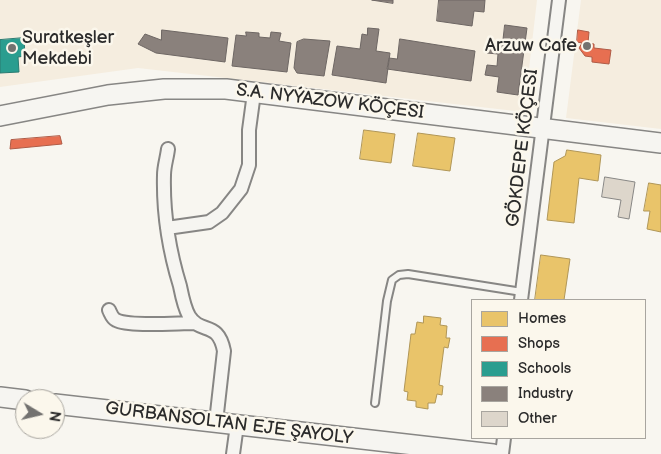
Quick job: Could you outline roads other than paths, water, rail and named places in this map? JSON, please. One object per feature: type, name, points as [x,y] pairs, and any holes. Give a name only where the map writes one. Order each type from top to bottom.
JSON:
[{"type":"main road","name":"S.A. NYÝAZOW KÖÇESI","points":[[0,116],[108,95],[164,89],[226,89],[661,143]]},
{"type":"main road","points":[[0,397],[15,399]]},
{"type":"main road","name":"GURBANSOLTAN EJE ŞAYOLY","points":[[65,405],[493,454]]},
{"type":"street","name":"GÖKDEPE KÖÇESI","points":[[522,296],[559,0]]},
{"type":"street","points":[[167,228],[209,222],[222,213],[241,189],[249,165],[249,130],[254,93]]},
{"type":"street","points":[[168,149],[164,175],[168,238],[174,268],[188,313],[194,323]]},
{"type":"street","points":[[110,310],[117,321],[131,323],[194,323],[214,330],[218,334],[224,352],[216,422]]},
{"type":"street","points":[[233,454],[237,425]]},
{"type":"street","points":[[502,454],[504,439]]},
{"type":"lane","points":[[375,403],[387,301],[392,280],[399,275],[408,274],[522,296]]},
{"type":"place","name":"Arzuw Cafe","points":[[587,46]]},
{"type":"place","name":"Suratkeşler Mekdebi","points":[[12,48]]}]
